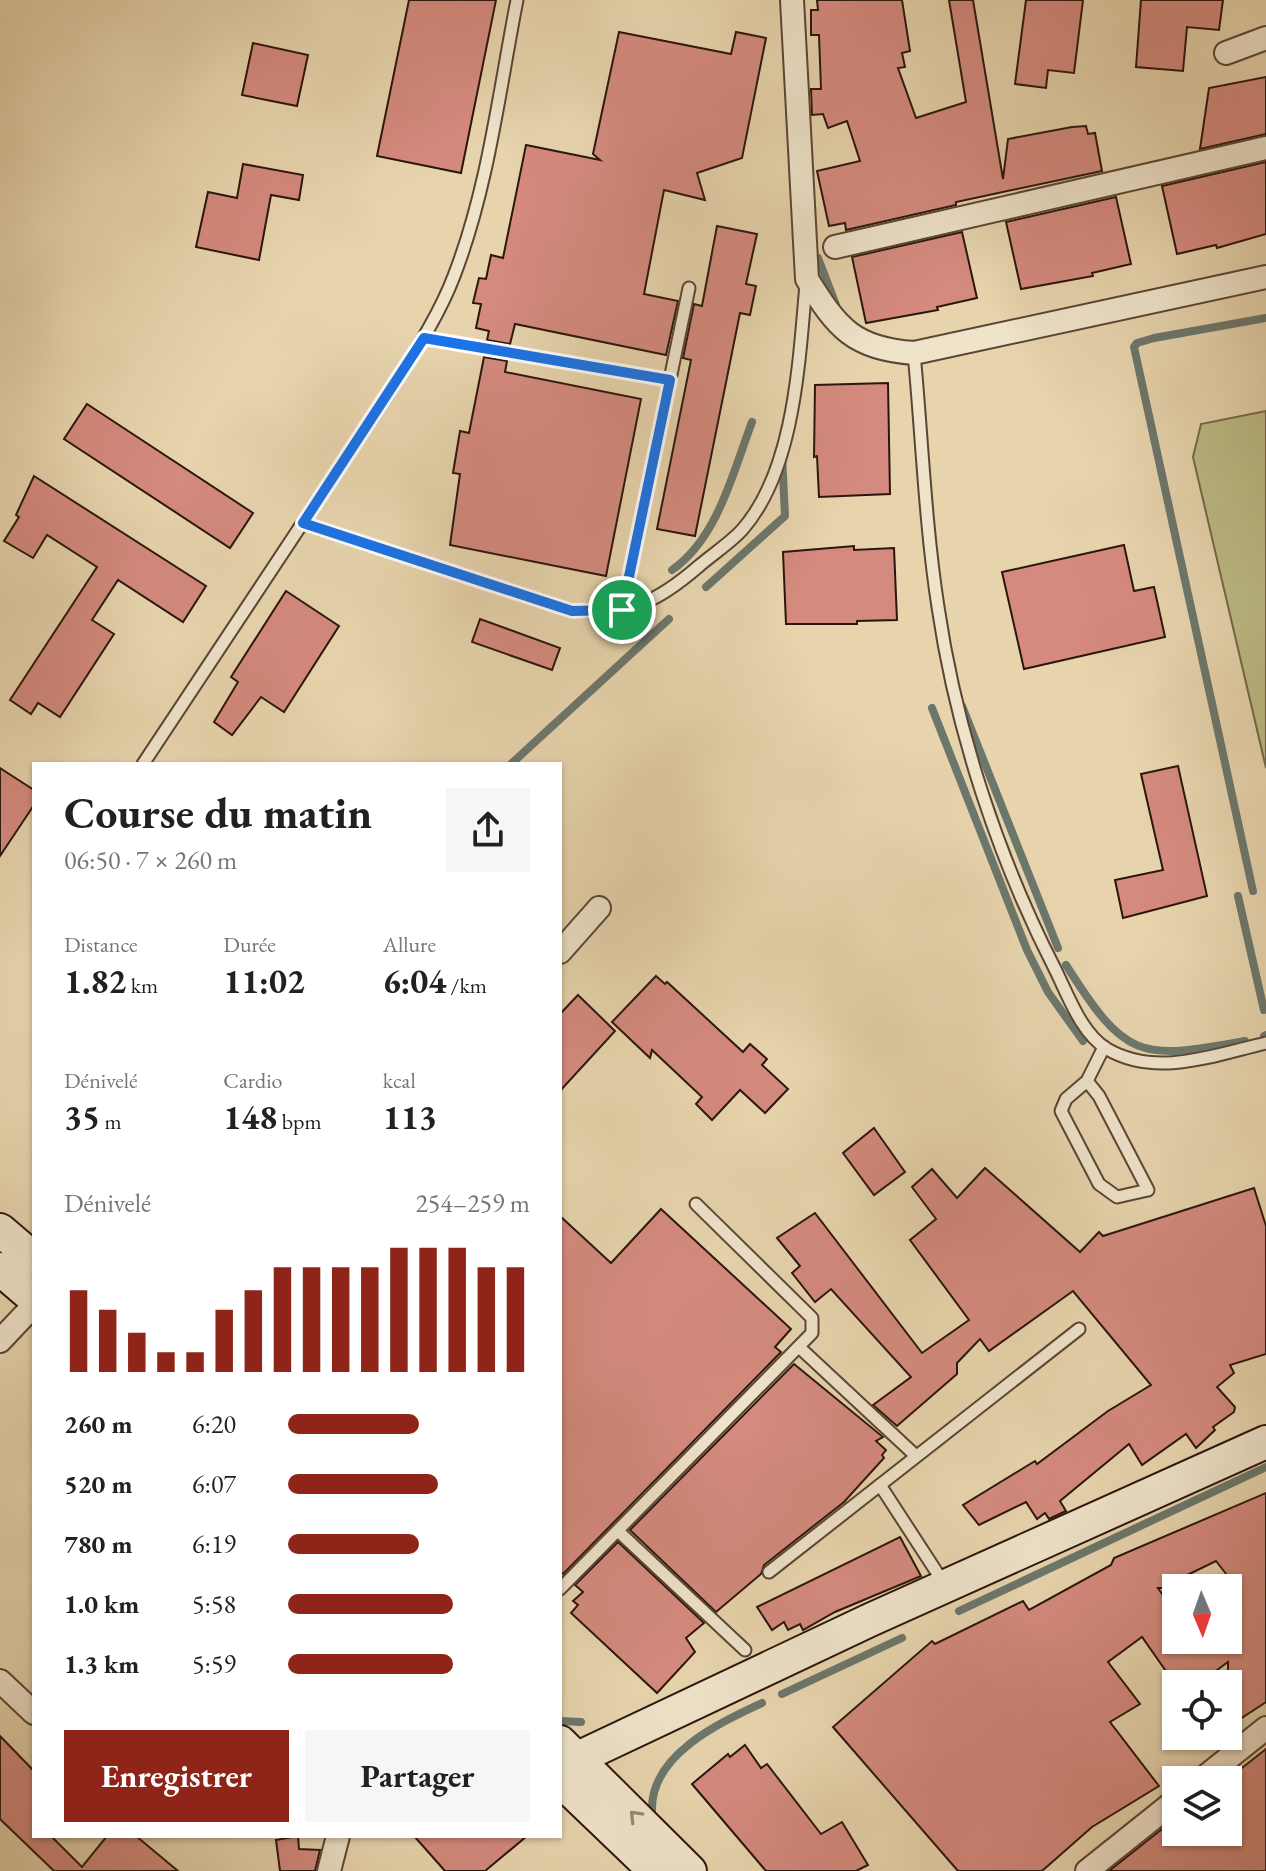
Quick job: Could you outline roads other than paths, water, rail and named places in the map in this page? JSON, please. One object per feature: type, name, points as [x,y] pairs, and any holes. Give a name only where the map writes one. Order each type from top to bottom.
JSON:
[{"type":"street","points":[[792,0],[807,279],[826,311],[850,336],[880,351],[914,353],[1266,277]]},
{"type":"street","points":[[1226,53],[1266,38]]},
{"type":"street","points":[[835,247],[1266,148]]},
{"type":"street","points":[[562,950],[599,908]]},
{"type":"street","points":[[0,1230],[32,1257]]},
{"type":"street","points":[[0,1269],[32,1296]]},
{"type":"street","points":[[0,1341],[32,1307]]},
{"type":"street","points":[[564,1764],[945,1586],[1266,1442]]},
{"type":"street","points":[[0,1681],[32,1711]]},
{"type":"street","points":[[1218,1766],[1266,1728]]},
{"type":"street","points":[[564,1764],[655,1871]]},
{"type":"street","points":[[564,1764],[690,1871]]},
{"type":"street","points":[[1087,1871],[1162,1811]]},
{"type":"street","points":[[329,1871],[337,1838]]},
{"type":"lane","points":[[144,762],[424,338],[453,279],[476,212],[517,0]]},
{"type":"lane","points":[[303,523],[572,611],[622,610],[642,606],[668,592],[742,529],[768,488],[793,401],[807,279]]},
{"type":"lane","points":[[622,610],[689,288]]},
{"type":"lane","points":[[424,338],[670,380]]},
{"type":"lane","points":[[914,353],[937,605],[956,703],[995,825],[1039,939],[1085,1027],[1104,1047],[1126,1058],[1155,1064],[1182,1063],[1266,1043]]},
{"type":"lane","points":[[1087,1081],[1099,1096],[1148,1190],[1117,1197],[1099,1184],[1061,1111],[1066,1099],[1087,1081],[1104,1047]]},
{"type":"lane","points":[[562,1587],[812,1333],[812,1318],[696,1204]]},
{"type":"lane","points":[[769,1572],[1079,1329]]},
{"type":"lane","points":[[799,1347],[916,1456]]},
{"type":"lane","points":[[880,1485],[945,1586]]},
{"type":"lane","points":[[618,1531],[745,1650]]},
{"type":"waterway","points":[[818,258],[836,305]]},
{"type":"waterway","points":[[1253,891],[1134,347],[1137,343],[1154,338],[1266,318]]},
{"type":"waterway","points":[[672,570],[688,557],[713,522],[752,422]]},
{"type":"waterway","points":[[706,587],[785,516],[782,455]]},
{"type":"waterway","points":[[513,762],[669,619]]},
{"type":"waterway","points":[[962,706],[1058,948]]},
{"type":"waterway","points":[[932,708],[1027,950],[1048,992],[1083,1041]]},
{"type":"waterway","points":[[1238,896],[1264,1010]]},
{"type":"waterway","points":[[1066,965],[1104,1019],[1120,1035],[1138,1045],[1180,1051],[1245,1041]]},
{"type":"waterway","points":[[959,1611],[1266,1467]]},
{"type":"waterway","points":[[782,1694],[902,1638]]},
{"type":"waterway","points":[[652,1811],[654,1791],[662,1773],[675,1757],[708,1731],[762,1703]]},
{"type":"waterway","points":[[562,1721],[581,1722]]}]
